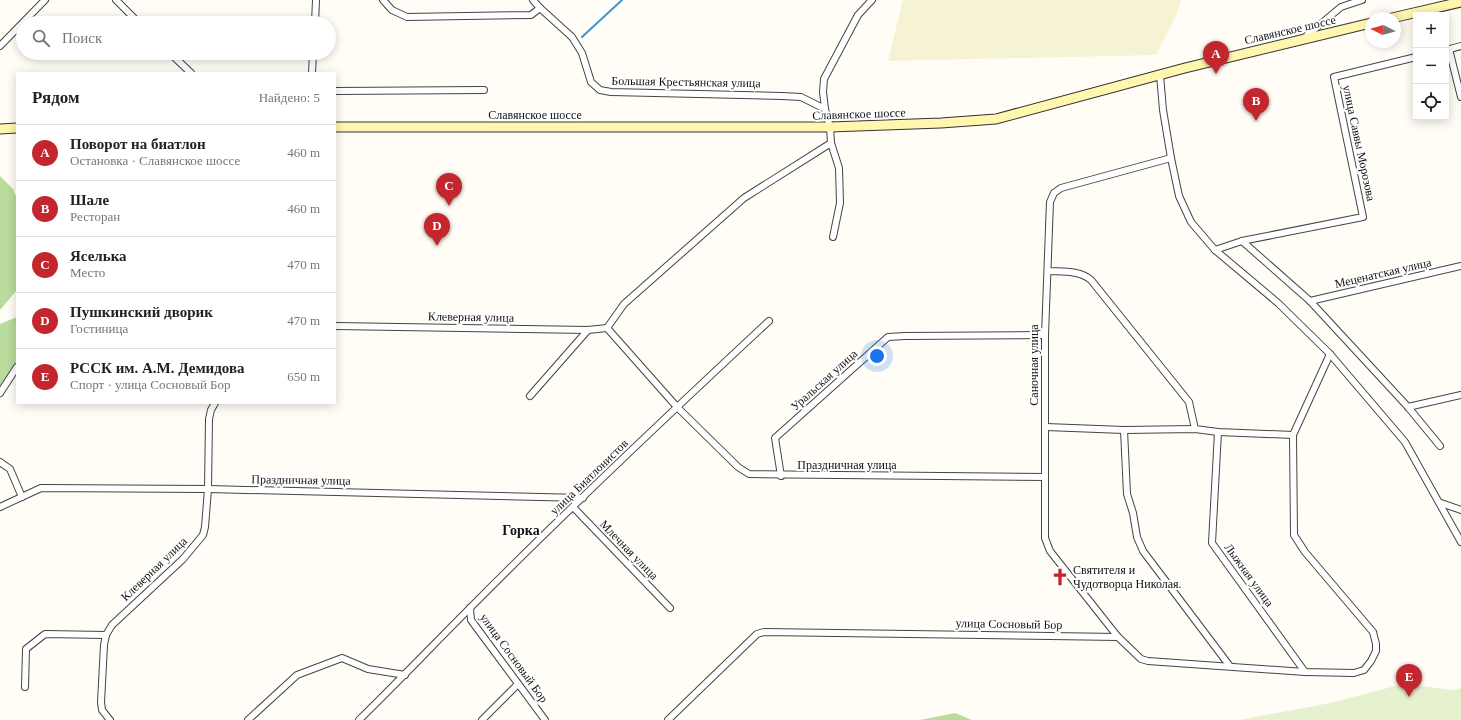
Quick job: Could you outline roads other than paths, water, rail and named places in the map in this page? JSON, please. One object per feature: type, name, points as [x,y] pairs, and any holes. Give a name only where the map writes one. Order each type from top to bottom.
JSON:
[{"type":"main road","points":[[1401,16],[1461,2]]},
{"type":"main road","name":"Славянское шоссе","points":[[336,128],[830,127],[941,123],[996,119],[1160,75],[1365,24]]},
{"type":"main road","points":[[0,128],[16,128]]},
{"type":"street","points":[[29,16],[45,0]]},
{"type":"street","points":[[116,0],[132,16]]},
{"type":"street","points":[[315,16],[316,0]]},
{"type":"street","points":[[383,0],[392,10],[406,17],[531,15],[540,8]]},
{"type":"street","name":"Большая Крестьянская улица","points":[[533,0],[572,37],[582,53],[591,82],[600,90],[611,92],[801,97],[825,109]]},
{"type":"street","points":[[833,237],[840,203],[839,168],[831,143],[830,127],[825,109],[823,92],[824,79],[858,14],[872,0]]},
{"type":"street","points":[[1302,39],[1341,7],[1362,0]]},
{"type":"street","points":[[0,46],[16,30]]},
{"type":"street","points":[[1449,50],[1461,46]]},
{"type":"street","points":[[1449,54],[1461,97]]},
{"type":"street","name":"улица Саввы Морозова","points":[[1215,250],[1242,241],[1363,217],[1334,77],[1413,58]]},
{"type":"street","points":[[177,60],[190,72]]},
{"type":"street","points":[[312,72],[313,60]]},
{"type":"street","points":[[1160,75],[1163,110],[1179,196],[1191,222],[1215,250],[1278,303],[1330,354],[1405,442],[1461,542]]},
{"type":"street","points":[[336,91],[484,90]]},
{"type":"street","points":[[607,328],[624,304],[744,198],[831,143]]},
{"type":"street","name":"Саночная улица","points":[[1118,637],[1050,551],[1045,538],[1045,335],[1050,202],[1054,193],[1061,188],[1171,158]]},
{"type":"street","points":[[1242,241],[1310,301],[1408,407],[1440,446]]},
{"type":"street","name":"Меценатская улица","points":[[1310,301],[1461,266]]},
{"type":"street","points":[[1048,271],[1080,273],[1086,275],[1092,280],[1189,402],[1194,429]]},
{"type":"street","name":"улица Биатлонистов","points":[[359,720],[573,507],[769,321]]},
{"type":"street","name":"Клеверная улица","points":[[336,326],[588,330],[607,328]]},
{"type":"street","name":"Праздничная улица","points":[[607,328],[677,407],[738,467],[749,474],[781,476],[1045,477]]},
{"type":"street","points":[[530,396],[588,330]]},
{"type":"street","name":"Уральская улица","points":[[781,476],[775,438],[888,338],[905,336],[1045,335]]},
{"type":"street","points":[[1118,637],[1141,659],[1148,661],[1305,672],[1354,673],[1364,670],[1371,661],[1376,651],[1373,632],[1305,552],[1294,535],[1293,435],[1330,354]]},
{"type":"street","points":[[0,392],[16,369]]},
{"type":"street","points":[[1408,407],[1461,395]]},
{"type":"street","name":"Клеверная улица","points":[[106,635],[112,625],[183,559],[203,535],[208,489],[209,419],[214,404]]},
{"type":"street","points":[[1046,427],[1124,430],[1194,429],[1218,432],[1293,435]]},
{"type":"street","points":[[1124,430],[1127,494],[1133,513],[1137,536],[1143,551],[1229,666]]},
{"type":"street","name":"Лыжная улица","points":[[1218,432],[1212,543],[1305,672]]},
{"type":"street","points":[[0,462],[10,469],[22,497]]},
{"type":"street","name":"Праздничная улица","points":[[0,507],[41,488],[208,489],[583,498]]},
{"type":"street","points":[[1440,503],[1461,510]]},
{"type":"street","name":"Млечная улица","points":[[573,507],[670,608]]},
{"type":"street","name":"улица Сосновый Бор","points":[[470,608],[471,620],[545,720]]},
{"type":"street","name":"улица Сосновый Бор","points":[[668,720],[757,634],[764,632],[1118,637]]},
{"type":"street","points":[[25,687],[26,649],[45,634],[106,635],[104,645],[102,710],[110,720]]},
{"type":"street","points":[[248,720],[297,674],[342,658],[368,670],[405,675]]},
{"type":"street","points":[[482,720],[518,684]]},
{"type":"waterway","points":[[582,37],[622,0]]},
{"type":"place","name":"Поворот на биатлон","points":[[1216,74]]},
{"type":"place","name":"Шале","points":[[1256,121]]},
{"type":"place","name":"Яселька","points":[[449,206]]},
{"type":"place","name":"Пушкинский дворик","points":[[437,246]]},
{"type":"place","name":"Святителя и Чудотворца Николая.","points":[[1060,577]]},
{"type":"place","name":"РССК им. А.М. Демидова","points":[[1409,697]]},
{"type":"district","name":"Горка","points":[[521,530]]}]
